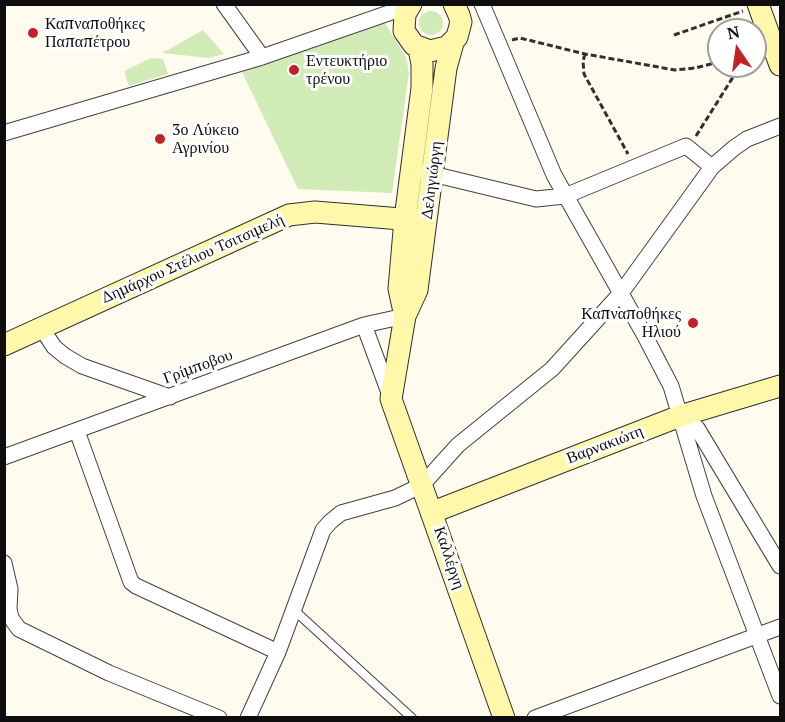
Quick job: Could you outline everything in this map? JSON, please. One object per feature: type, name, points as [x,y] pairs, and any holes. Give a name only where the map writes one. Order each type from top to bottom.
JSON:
[{"type":"main road","name":"Δεληγιώργη","points":[[391,399],[405,316],[399,289],[416,220],[422,171],[446,68],[461,22],[453,4]]},
{"type":"main road","points":[[410,5],[405,14],[405,31],[408,39],[419,48],[430,51],[439,51],[453,43]]},
{"type":"main road","points":[[758,5],[780,65]]},
{"type":"main road","name":"Δεληγιώργη","points":[[419,48],[422,64],[422,171]]},
{"type":"main road","name":"Δημάρχου Στέλιου Τσιτσιμελή","points":[[4,345],[290,215],[315,212],[416,220]]},
{"type":"main road","name":"Βαρνακιώτη","points":[[432,512],[680,416],[780,386]]},
{"type":"main road","name":"Καλλέργη","points":[[391,399],[504,717]]},
{"type":"street","points":[[224,4],[262,57]]},
{"type":"street","points":[[482,4],[554,175],[621,293],[670,386],[707,505],[780,696]]},
{"type":"street","points":[[4,134],[262,57],[410,5]]},
{"type":"street","points":[[248,717],[278,652],[323,530],[330,522],[341,513],[395,498],[422,485],[458,445],[552,369],[621,293],[712,167],[747,139],[780,126]]},
{"type":"street","points":[[422,171],[536,200],[565,196],[680,147],[689,147],[712,167]]},
{"type":"street","name":"Γρίμποβου","points":[[4,457],[364,325],[405,316]]},
{"type":"street","points":[[364,325],[391,399]]},
{"type":"street","points":[[41,327],[54,347],[82,366],[170,397]]},
{"type":"street","points":[[680,416],[697,428],[780,566]]},
{"type":"street","points":[[77,431],[131,582],[278,652]]},
{"type":"street","points":[[4,563],[10,589],[7,610],[12,622],[23,633],[109,673],[219,717]]},
{"type":"street","points":[[535,717],[780,627]]},
{"type":"lane","points":[[294,610],[412,717]]},
{"type":"path","points":[[674,35],[758,5]]},
{"type":"path","points":[[499,44],[520,38],[585,54],[675,70],[707,66]]},
{"type":"path","points":[[585,54],[584,74],[634,166]]},
{"type":"path","points":[[689,147],[732,78]]},
{"type":"green space","points":[[431,11],[440,14],[443,23],[440,32],[431,35],[422,32],[419,23],[422,14]]},
{"type":"green space","points":[[385,23],[406,57],[409,73],[392,193],[298,189],[242,72]]},
{"type":"green space","points":[[203,30],[224,54],[209,58],[162,53]]},
{"type":"green space","points":[[151,58],[163,59],[168,74],[129,86],[124,71]]},
{"type":"place","name":"Καπναποθήκες Παπαπέτρου","points":[[33,33]]},
{"type":"place","name":"Εντευκτήριο τρένου","points":[[294,70]]},
{"type":"place","name":"3ο Λύκειο Αγρινίου","points":[[160,139]]},
{"type":"place","name":"Καπναποθήκες Ηλιού","points":[[693,323]]}]
